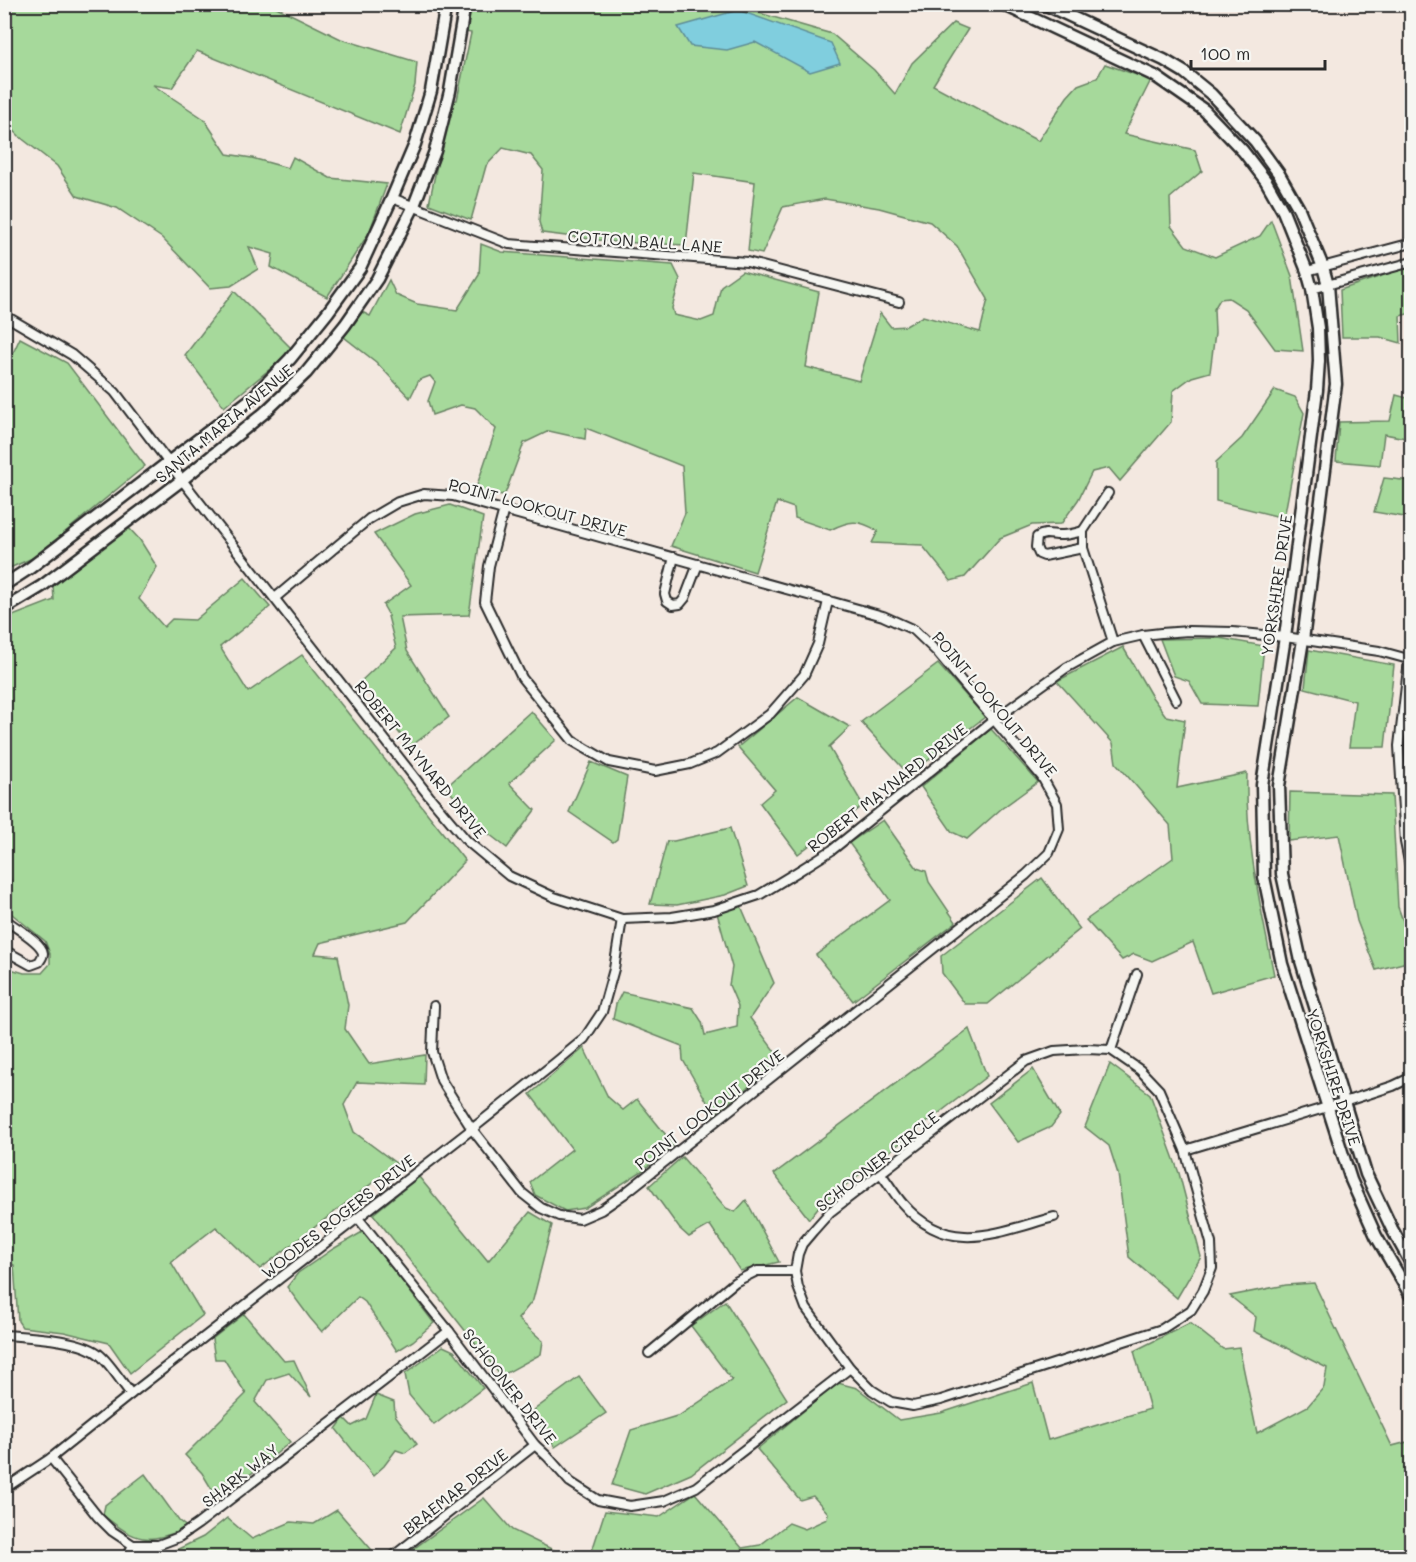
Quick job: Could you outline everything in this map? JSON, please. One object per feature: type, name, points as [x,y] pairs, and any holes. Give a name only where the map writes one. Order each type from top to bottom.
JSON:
[{"type":"street","name":"SANTA MARIA AVENUE","points":[[4,585],[30,568],[251,399],[290,359],[328,312],[360,268],[415,144],[431,90],[446,4]]},
{"type":"street","name":"SANTA MARIA AVENUE","points":[[4,609],[42,586],[182,480],[264,413],[306,373],[345,325],[377,279],[413,208],[435,151],[450,92],[465,4]]},
{"type":"street","name":"YORKSHIRE DRIVE","points":[[1002,4],[1155,76],[1204,110],[1266,181],[1283,211],[1307,271],[1318,328],[1319,362],[1285,637],[1262,785],[1264,877],[1282,964],[1351,1180],[1376,1236],[1412,1298]]},
{"type":"street","name":"YORKSHIRE DRIVE","points":[[1044,4],[1164,60],[1184,72],[1211,94],[1255,141],[1279,174],[1299,209],[1323,267],[1328,285],[1336,384],[1303,640],[1279,786],[1282,874],[1301,961],[1366,1174],[1412,1265]]},
{"type":"street","points":[[431,90],[450,92]]},
{"type":"street","name":"COTTON BALL LANE","points":[[392,198],[508,244],[747,262],[899,302]]},
{"type":"street","points":[[1307,271],[1412,243]]},
{"type":"street","points":[[1312,289],[1412,262]]},
{"type":"street","points":[[360,268],[377,279]]},
{"type":"street","name":"ROBERT MAYNARD DRIVE","points":[[4,315],[72,355],[115,392],[467,841],[508,876],[554,897],[622,919],[672,917],[714,910],[759,895],[832,850],[995,720],[1066,668],[1113,642],[1143,635],[1189,631],[1233,632],[1379,651],[1410,660]]},
{"type":"street","points":[[1108,493],[1083,531],[1083,548],[1113,642]]},
{"type":"street","name":"POINT LOOKOUT DRIVE","points":[[275,598],[369,519],[398,502],[424,494],[453,496],[504,509],[883,616],[914,630],[937,652],[1042,777],[1057,804],[1059,829],[1049,853],[1026,875],[634,1186],[600,1210],[580,1219],[559,1216],[541,1208],[522,1193],[472,1130],[441,1080],[432,1052],[434,1006]]},
{"type":"street","points":[[504,509],[489,566],[485,602],[528,686],[573,741],[609,762],[655,771],[690,764],[717,753],[770,714],[804,675],[818,644],[828,601]]},
{"type":"street","points":[[1083,531],[1060,536],[1042,534],[1037,537],[1036,547],[1039,554],[1044,556],[1083,548]]},
{"type":"street","points":[[674,558],[665,594],[667,601],[673,605],[680,604],[685,598],[698,564]]},
{"type":"street","points":[[1143,635],[1176,700]]},
{"type":"street","points":[[1410,660],[1399,746],[1405,842],[1412,876]]},
{"type":"street","name":"WOODES ROGERS DRIVE","points":[[4,1489],[51,1458],[130,1394],[472,1130],[584,1039],[602,1012],[614,969],[622,919]]},
{"type":"street","points":[[4,920],[38,944],[43,951],[43,956],[39,962],[31,965],[4,950]]},
{"type":"street","points":[[649,1353],[735,1282],[757,1271],[795,1271],[806,1308],[850,1368],[872,1390],[891,1402],[913,1406],[940,1400],[1162,1329],[1191,1310],[1203,1291],[1212,1268],[1211,1243],[1185,1150],[1159,1090],[1140,1070],[1111,1050],[1137,974]]},
{"type":"street","name":"SCHOONER CIRCLE","points":[[795,1271],[802,1244],[830,1212],[1026,1061],[1054,1051],[1111,1050]]},
{"type":"street","points":[[1185,1150],[1394,1086],[1412,1077]]},
{"type":"street","points":[[881,1174],[904,1205],[927,1226],[956,1237],[986,1236],[1054,1217]]},
{"type":"street","name":"SCHOONER DRIVE","points":[[358,1218],[449,1330],[535,1445],[570,1482],[598,1500],[630,1506],[664,1501],[696,1487],[850,1368]]},
{"type":"street","name":"SHARK WAY","points":[[134,1545],[158,1545],[180,1537],[449,1330]]},
{"type":"street","points":[[4,1335],[79,1344],[101,1356],[130,1394]]},
{"type":"street","name":"BRAEMAR DRIVE","points":[[391,1557],[535,1445]]},
{"type":"street","points":[[51,1458],[98,1517],[112,1531],[134,1545],[127,1557]]},
{"type":"green space","points":[[5,4],[275,5],[341,39],[417,62],[415,85],[400,134],[197,51],[172,88],[153,85],[204,119],[227,154],[288,168],[293,157],[330,178],[387,184],[369,233],[327,297],[271,267],[273,254],[249,247],[258,269],[231,286],[210,288],[162,238],[117,208],[77,196],[57,166],[20,137],[5,121]]},
{"type":"green space","points":[[728,4],[832,34],[874,70],[895,94],[912,63],[953,23],[968,29],[933,85],[1038,141],[1067,97],[1078,85],[1097,78],[1105,64],[1151,80],[1124,134],[1195,150],[1202,171],[1170,198],[1171,226],[1186,246],[1215,257],[1260,236],[1271,220],[1292,276],[1303,351],[1275,349],[1246,309],[1229,298],[1220,299],[1214,309],[1215,333],[1210,372],[1192,377],[1173,391],[1171,422],[1120,481],[1109,468],[1092,472],[1078,500],[1061,524],[1032,525],[1000,538],[965,577],[951,581],[922,545],[872,543],[878,531],[865,524],[854,522],[830,530],[795,518],[794,508],[777,502],[755,572],[671,546],[685,513],[682,466],[586,428],[585,439],[549,431],[524,443],[505,494],[485,497],[474,494],[496,429],[475,408],[461,405],[432,415],[428,401],[435,382],[430,376],[419,380],[410,398],[376,362],[344,337],[362,312],[370,316],[389,280],[396,295],[417,304],[457,310],[479,275],[481,244],[502,252],[673,265],[680,279],[672,308],[674,315],[701,321],[714,316],[721,286],[742,271],[819,292],[806,367],[859,381],[880,313],[891,327],[906,326],[923,316],[980,332],[988,299],[957,246],[930,222],[879,208],[825,199],[783,207],[762,254],[748,251],[755,182],[694,173],[686,245],[615,242],[542,233],[539,222],[543,170],[531,155],[503,148],[486,166],[471,220],[429,204],[450,101],[457,100],[471,33],[466,32],[472,5]]},
{"type":"green space","points":[[1411,266],[1411,313],[1400,316],[1401,343],[1380,337],[1342,337],[1340,290]]},
{"type":"green space","points":[[234,291],[293,350],[224,407],[185,355]]},
{"type":"green space","points":[[20,338],[67,363],[145,466],[35,557],[5,570],[5,370]]},
{"type":"green space","points":[[1275,390],[1295,397],[1304,413],[1284,518],[1216,501],[1216,462],[1242,438]]},
{"type":"green space","points":[[1396,395],[1411,399],[1411,439],[1384,434],[1380,465],[1336,461],[1339,422],[1390,421]]},
{"type":"green space","points":[[1384,478],[1411,481],[1411,518],[1374,512]]},
{"type":"green space","points":[[450,505],[483,517],[469,615],[400,617],[407,651],[449,717],[410,747],[360,682],[396,648],[387,612],[383,605],[411,585],[374,534],[415,514]]},
{"type":"green space","points":[[128,527],[140,540],[157,567],[139,599],[164,627],[172,619],[195,620],[245,578],[270,607],[220,647],[248,692],[302,655],[465,861],[407,922],[320,943],[315,954],[338,956],[348,1005],[345,1029],[369,1064],[425,1055],[424,1085],[357,1082],[344,1105],[354,1132],[397,1164],[260,1269],[216,1227],[171,1262],[203,1315],[130,1373],[109,1343],[64,1332],[22,1327],[18,1321],[14,1265],[4,1264],[4,967],[24,973],[42,973],[50,964],[50,954],[45,941],[7,910],[11,880],[4,864],[5,619],[54,600],[53,585]]},
{"type":"green space","points":[[1219,638],[1264,646],[1258,706],[1202,704],[1189,681],[1174,676],[1160,639]]},
{"type":"green space","points":[[1123,647],[1152,697],[1166,716],[1185,720],[1177,788],[1247,773],[1251,849],[1274,975],[1211,993],[1193,942],[1152,961],[1134,954],[1122,960],[1086,920],[1173,858],[1170,825],[1116,763],[1113,743],[1057,681]]},
{"type":"green space","points":[[1309,650],[1394,665],[1385,747],[1349,747],[1355,701],[1305,688]]},
{"type":"green space","points":[[938,664],[985,717],[909,775],[861,722]]},
{"type":"green space","points":[[798,697],[850,727],[829,747],[863,805],[798,854],[760,803],[775,790],[738,747]]},
{"type":"green space","points":[[531,711],[556,740],[509,783],[535,810],[507,848],[480,827],[446,787]]},
{"type":"green space","points":[[991,729],[1038,782],[1001,809],[967,839],[952,832],[921,787]]},
{"type":"green space","points":[[591,762],[627,777],[617,839],[613,842],[569,812]]},
{"type":"green space","points":[[1290,792],[1392,795],[1398,907],[1411,943],[1411,961],[1376,970],[1357,921],[1339,835],[1289,841]]},
{"type":"green space","points":[[883,820],[917,868],[926,871],[929,882],[956,922],[853,1001],[816,955],[890,900],[849,843]]},
{"type":"green space","points":[[730,828],[748,886],[725,895],[677,905],[650,904],[667,841]]},
{"type":"green space","points":[[1042,878],[1080,929],[988,1004],[965,1004],[942,973],[941,956]]},
{"type":"green space","points":[[741,906],[774,983],[750,1018],[782,1061],[714,1114],[683,1060],[682,1046],[613,1019],[616,1004],[622,992],[693,1008],[702,1022],[705,1035],[737,1027],[738,1006],[729,985],[732,967],[717,913]]},
{"type":"green space","points":[[969,1029],[987,1076],[820,1205],[809,1219],[774,1174]]},
{"type":"green space","points":[[584,1048],[608,1097],[623,1110],[637,1099],[674,1145],[642,1171],[585,1208],[565,1211],[535,1195],[530,1182],[572,1149],[530,1094]]},
{"type":"green space","points":[[1110,1064],[1150,1094],[1179,1173],[1201,1257],[1177,1298],[1129,1257],[1118,1174],[1109,1146],[1085,1127]]},
{"type":"green space","points":[[1033,1069],[1060,1115],[1051,1127],[1018,1142],[989,1103]]},
{"type":"green space","points":[[682,1157],[726,1208],[735,1212],[746,1200],[779,1262],[740,1271],[710,1225],[689,1237],[679,1228],[649,1186]]},
{"type":"green space","points":[[419,1177],[488,1261],[530,1212],[552,1225],[533,1300],[518,1319],[543,1341],[541,1354],[501,1376],[373,1214]]},
{"type":"green space","points":[[364,1231],[434,1323],[397,1351],[365,1302],[358,1297],[322,1332],[287,1287],[298,1273]]},
{"type":"green space","points":[[1314,1283],[1392,1446],[1411,1441],[1411,1557],[590,1557],[605,1511],[659,1517],[695,1493],[742,1548],[760,1545],[789,1523],[805,1529],[827,1519],[828,1513],[813,1496],[800,1500],[757,1449],[838,1383],[857,1388],[899,1420],[941,1413],[1033,1383],[1048,1440],[1150,1409],[1134,1351],[1190,1323],[1223,1349],[1239,1347],[1257,1433],[1308,1406],[1324,1387],[1327,1368],[1254,1331],[1256,1317],[1230,1296],[1286,1285]]},
{"type":"green space","points":[[725,1301],[787,1399],[691,1474],[645,1494],[612,1485],[631,1430],[680,1415],[732,1380],[691,1326]]},
{"type":"green space","points":[[244,1314],[284,1361],[294,1360],[311,1397],[289,1373],[267,1380],[255,1402],[290,1442],[263,1465],[217,1498],[202,1473],[185,1455],[246,1394],[224,1359],[215,1359],[212,1339]]},
{"type":"green space","points":[[443,1346],[454,1351],[483,1388],[434,1425],[409,1395],[405,1374]]},
{"type":"green space","points":[[579,1377],[606,1413],[555,1447],[530,1413]]},
{"type":"green space","points":[[376,1395],[394,1402],[395,1415],[417,1444],[405,1453],[396,1450],[373,1476],[336,1429],[344,1418],[352,1426],[366,1419]]},
{"type":"green space","points":[[145,1474],[179,1521],[188,1528],[162,1537],[143,1538],[125,1531],[103,1515],[105,1505]]},
{"type":"green space","points":[[484,1498],[512,1530],[568,1557],[402,1557]]},
{"type":"green space","points":[[337,1510],[378,1557],[142,1557],[168,1554],[203,1537],[227,1518],[252,1539],[291,1522],[314,1524]]},
{"type":"water","points":[[738,10],[831,43],[840,63],[810,72],[755,42],[727,50],[690,46],[678,27]]}]
